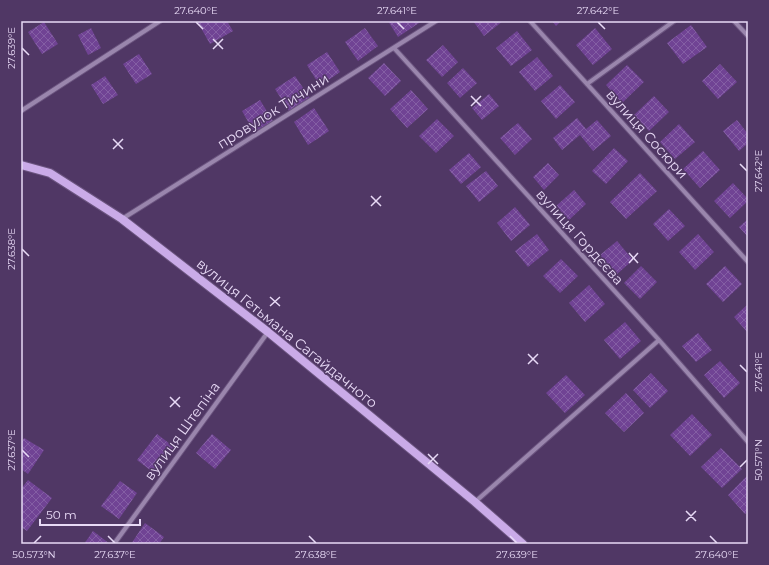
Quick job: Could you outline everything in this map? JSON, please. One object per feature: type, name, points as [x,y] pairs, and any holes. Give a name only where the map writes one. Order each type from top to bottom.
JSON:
[{"type":"main road","name":"вулиця Гетьмана Сагайдачного","points":[[21,165],[50,173],[122,219],[268,332],[475,502],[523,544]]},
{"type":"street","points":[[21,111],[160,21]]},
{"type":"street","name":"провулок Тичини","points":[[122,219],[436,21]]},
{"type":"street","name":"вулиця Сосюри","points":[[530,21],[748,262]]},
{"type":"street","points":[[587,84],[674,21]]},
{"type":"street","points":[[734,21],[748,36]]},
{"type":"street","name":"вулиця Гордєєва","points":[[394,48],[659,340],[748,442]]},
{"type":"street","name":"вулиця Штепіна","points":[[114,544],[268,332]]},
{"type":"street","points":[[475,502],[659,340]]},
{"type":"building","points":[[197,21],[227,21],[233,31],[210,44]]},
{"type":"building","points":[[388,21],[422,21],[398,37]]},
{"type":"building","points":[[473,21],[503,21],[484,36]]},
{"type":"building","points":[[552,21],[561,21],[556,26]]},
{"type":"building","points":[[44,22],[58,44],[42,54],[28,32]]},
{"type":"building","points":[[691,25],[707,47],[683,64],[667,43]]},
{"type":"building","points":[[91,28],[101,48],[88,55],[78,35]]},
{"type":"building","points":[[365,28],[378,46],[358,61],[345,42]]},
{"type":"building","points":[[595,28],[612,49],[593,65],[576,45]]},
{"type":"building","points":[[517,31],[532,50],[511,66],[496,48]]},
{"type":"building","points":[[443,45],[458,62],[442,77],[426,60]]},
{"type":"building","points":[[327,52],[340,72],[320,86],[307,65]]},
{"type":"building","points":[[139,54],[152,74],[136,84],[123,64]]},
{"type":"building","points":[[537,57],[553,76],[535,91],[519,72]]},
{"type":"building","points":[[384,63],[401,81],[385,96],[368,78]]},
{"type":"building","points":[[720,64],[737,82],[718,99],[702,81]]},
{"type":"building","points":[[627,65],[644,82],[622,103],[606,85]]},
{"type":"building","points":[[463,68],[477,83],[460,98],[447,83]]},
{"type":"building","points":[[105,76],[118,95],[103,104],[91,85]]},
{"type":"building","points":[[295,76],[310,98],[289,111],[275,89]]},
{"type":"building","points":[[560,85],[575,102],[556,119],[541,101]]},
{"type":"building","points":[[411,90],[428,109],[407,128],[390,109]]},
{"type":"building","points":[[489,94],[499,106],[482,120],[472,108]]},
{"type":"building","points":[[654,96],[669,112],[649,131],[634,115]]},
{"type":"building","points":[[260,100],[273,121],[254,132],[242,111]]},
{"type":"building","points":[[314,108],[329,131],[308,145],[294,122]]},
{"type":"building","points":[[577,118],[586,129],[597,120],[611,136],[593,151],[580,135],[562,150],[553,138]]},
{"type":"building","points":[[437,119],[454,136],[436,153],[419,136]]},
{"type":"building","points":[[737,120],[748,134],[748,143],[739,151],[723,131]]},
{"type":"building","points":[[518,123],[532,139],[515,155],[500,138]]},
{"type":"building","points":[[679,124],[695,142],[675,159],[660,142]]},
{"type":"building","points":[[614,148],[628,161],[606,184],[592,171]]},
{"type":"building","points":[[703,151],[720,170],[700,188],[683,169]]},
{"type":"building","points":[[469,153],[481,167],[461,184],[449,170]]},
{"type":"building","points":[[548,163],[559,175],[544,190],[533,177]]},
{"type":"building","points":[[486,171],[498,186],[479,202],[466,186]]},
{"type":"building","points":[[640,173],[657,191],[626,219],[610,202]]},
{"type":"building","points":[[733,183],[748,199],[748,201],[730,218],[714,201]]},
{"type":"building","points":[[574,190],[586,204],[569,220],[556,206]]},
{"type":"building","points":[[515,207],[530,225],[511,241],[497,223]]},
{"type":"building","points":[[669,209],[685,226],[668,241],[653,224]]},
{"type":"building","points":[[748,219],[748,237],[739,227]]},
{"type":"building","points":[[537,234],[549,250],[528,267],[515,251]]},
{"type":"building","points":[[698,234],[714,252],[695,270],[679,252]]},
{"type":"building","points":[[617,241],[633,260],[616,275],[600,255]]},
{"type":"building","points":[[561,259],[578,276],[560,293],[543,276]]},
{"type":"building","points":[[641,266],[657,282],[640,299],[624,283]]},
{"type":"building","points":[[725,266],[742,284],[723,302],[706,284]]},
{"type":"building","points":[[589,285],[605,304],[585,322],[569,303]]},
{"type":"building","points":[[748,304],[748,333],[734,317]]},
{"type":"building","points":[[625,322],[641,341],[620,359],[604,340]]},
{"type":"building","points":[[698,333],[712,350],[696,362],[682,346]]},
{"type":"building","points":[[720,361],[740,383],[724,398],[704,375]]},
{"type":"building","points":[[651,373],[668,391],[650,408],[633,390]]},
{"type":"building","points":[[566,375],[585,395],[565,413],[546,393]]},
{"type":"building","points":[[626,393],[644,413],[624,432],[605,413]]},
{"type":"building","points":[[692,414],[712,435],[690,456],[670,435]]},
{"type":"building","points":[[157,434],[174,447],[154,473],[137,460]]},
{"type":"building","points":[[212,434],[231,450],[215,469],[196,453]]},
{"type":"building","points":[[24,438],[44,450],[28,474],[21,469],[21,443]]},
{"type":"building","points":[[721,448],[742,469],[722,488],[701,467]]},
{"type":"building","points":[[748,475],[748,511],[745,514],[728,495]]},
{"type":"building","points":[[28,480],[52,498],[27,531],[21,527],[21,489]]},
{"type":"building","points":[[120,481],[137,493],[119,519],[101,506]]},
{"type":"building","points":[[145,523],[164,537],[159,544],[131,544]]},
{"type":"building","points":[[93,531],[110,544],[84,544]]}]
